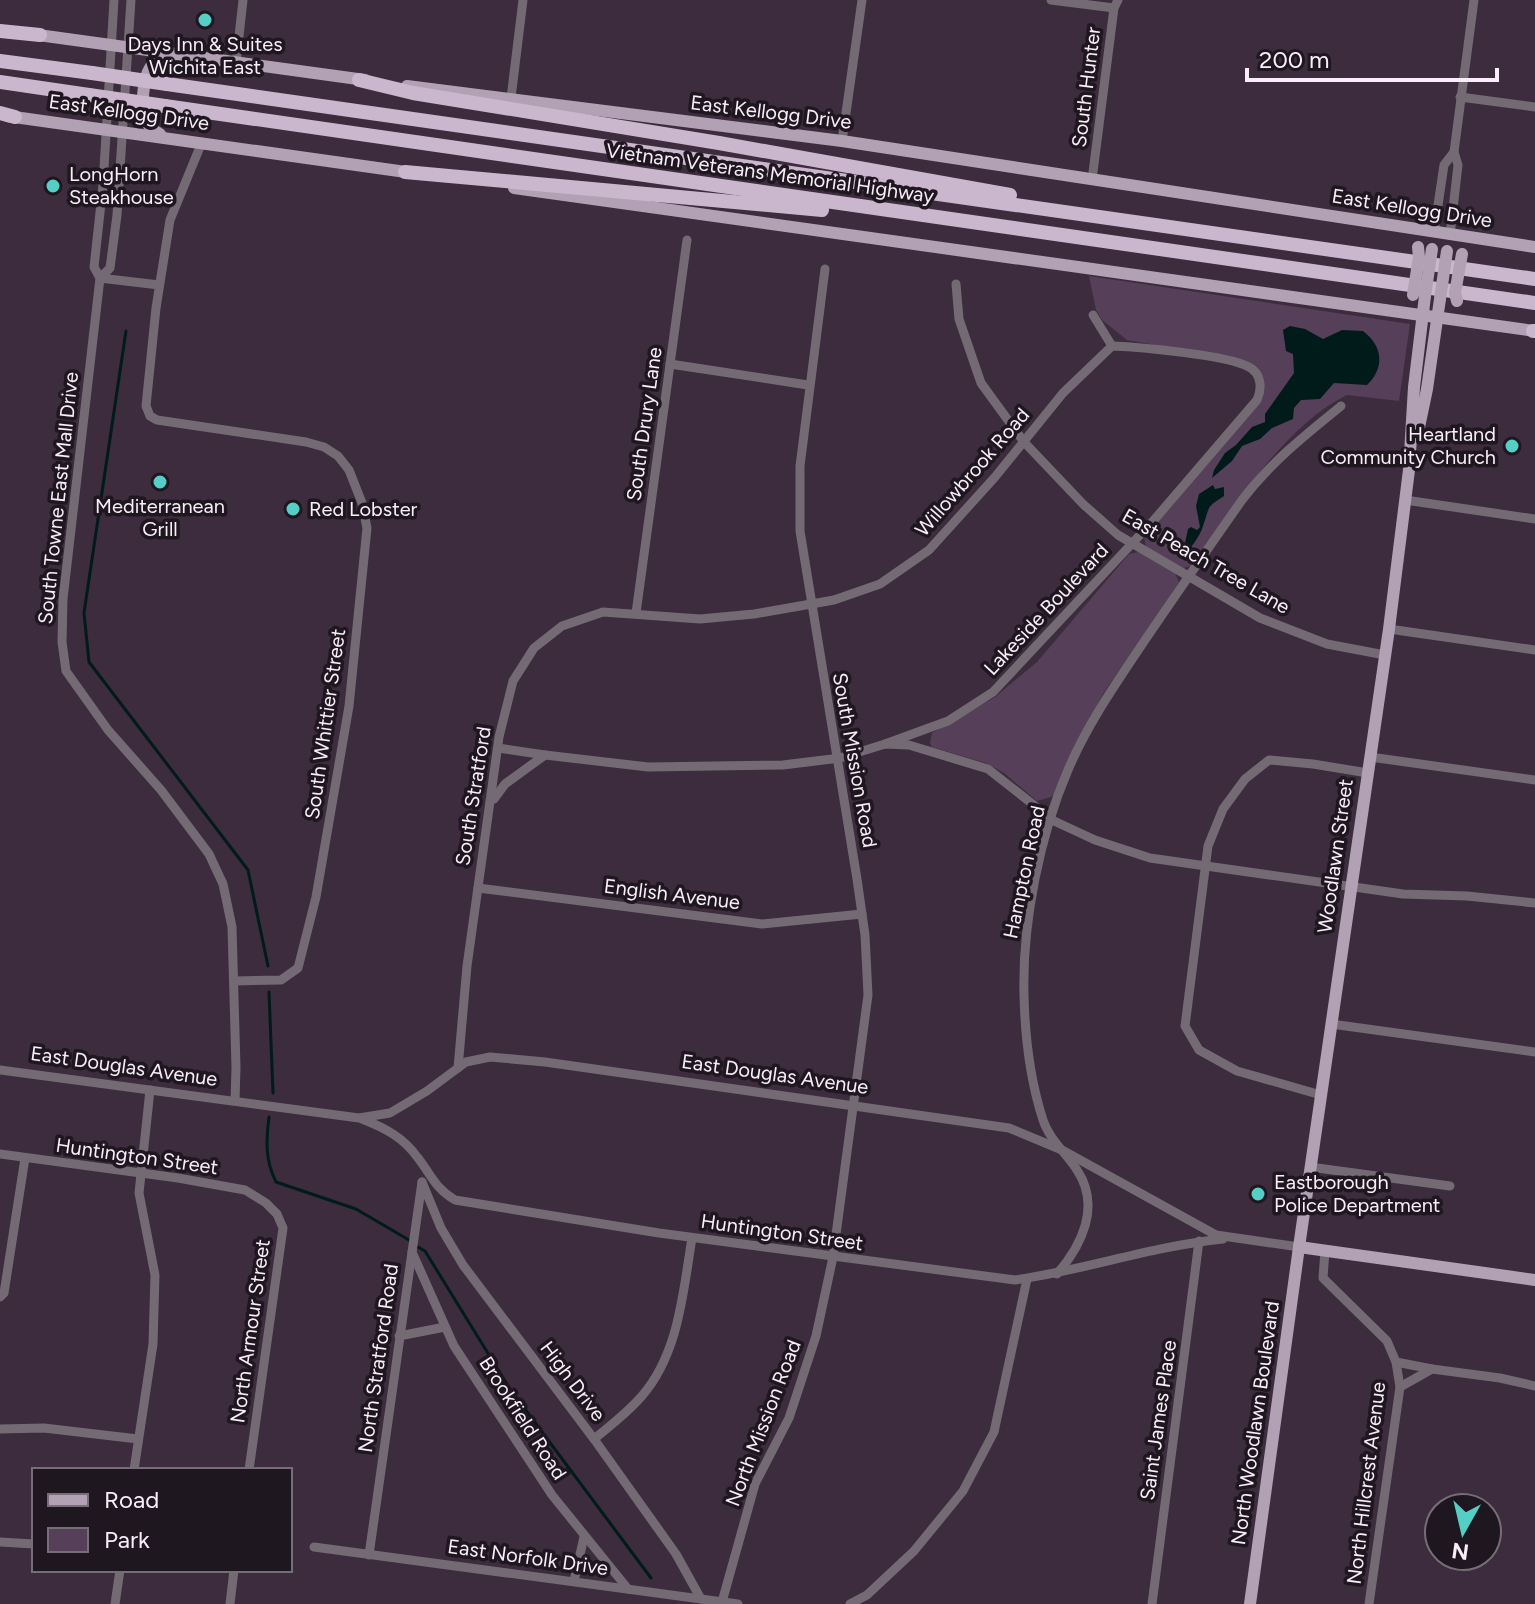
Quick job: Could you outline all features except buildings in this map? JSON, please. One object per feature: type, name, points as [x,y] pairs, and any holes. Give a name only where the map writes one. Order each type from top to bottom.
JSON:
[{"type":"highway","points":[[0,30],[40,35]]},
{"type":"highway","name":"Vietnam Veterans Memorial Highway","points":[[0,61],[1535,279]]},
{"type":"highway","points":[[359,80],[413,93],[719,143],[1211,231]]},
{"type":"highway","name":"Vietnam Veterans Memorial Highway","points":[[0,82],[1535,303]]},
{"type":"highway","points":[[405,172],[1043,230]]},
{"type":"main road","name":"East Kellogg Drive","points":[[40,35],[359,80],[842,141],[1535,247]]},
{"type":"main road","points":[[164,137],[146,121],[143,110],[146,76],[150,66],[160,58],[176,54]]},
{"type":"main road","name":"East Kellogg Drive","points":[[5,115],[1534,331]]},
{"type":"main road","points":[[1397,226],[1425,248]]},
{"type":"main road","name":"Woodlawn Street","points":[[1299,1247],[1389,629],[1409,470],[1421,315],[1419,257],[1434,232]]},
{"type":"main road","name":"Woodlawn Street","points":[[1409,470],[1427,389],[1450,235]]},
{"type":"main road","points":[[1480,323],[1463,314],[1455,293],[1462,254],[1474,243],[1488,240]]},
{"type":"main road","points":[[1388,310],[1403,306],[1419,295]]},
{"type":"main road","name":"East Douglas Avenue","points":[[1299,1247],[1535,1280]]},
{"type":"main road","name":"North Woodlawn Boulevard","points":[[1250,1604],[1299,1247]]},
{"type":"street","name":"South Towne East Mall Drive","points":[[114,0],[94,267],[100,278],[63,599],[62,642],[66,671],[108,730],[161,790],[209,854],[223,884],[232,927],[235,1101]]},
{"type":"street","name":"South Towne East Mall Drive","points":[[100,278],[110,268],[117,215],[131,0]]},
{"type":"street","points":[[236,63],[243,0]]},
{"type":"street","points":[[511,98],[523,0]]},
{"type":"street","points":[[842,141],[862,0]]},
{"type":"street","points":[[1051,0],[1116,4]]},
{"type":"street","name":"Woodlawn Street","points":[[1450,235],[1458,165],[1454,152],[1474,0]]},
{"type":"street","name":"South Hunter","points":[[1092,180],[1116,4]]},
{"type":"street","points":[[1460,97],[1535,107]]},
{"type":"street","points":[[100,278],[159,285],[170,220],[202,142]]},
{"type":"street","name":"Woodlawn Street","points":[[1434,232],[1444,165],[1454,152]]},
{"type":"street","name":"South Drury Lane","points":[[636,613],[687,240]]},
{"type":"street","name":"South Mission Road","points":[[825,269],[800,466],[800,531],[862,914],[868,995],[833,1257]]},
{"type":"street","name":"East Peach Tree Lane","points":[[956,284],[959,319],[981,383],[1024,442],[1083,504],[1118,535],[1274,623],[1327,644],[1385,655]]},
{"type":"street","name":"South Whittier Street","points":[[159,285],[146,406],[150,416],[161,421],[306,442],[331,451],[349,470],[362,503],[367,528],[349,706],[316,897],[298,968],[281,980],[234,981]]},
{"type":"street","points":[[1093,315],[1112,346]]},
{"type":"street","name":"Willowbrook Road","points":[[636,613],[700,619],[754,614],[834,600],[880,584],[929,550],[1063,393],[1112,346]]},
{"type":"street","name":"Lakeside Boulevard","points":[[498,748],[648,767],[783,765],[837,758],[885,744],[948,721],[993,692],[1131,543],[1257,400],[1260,383],[1249,368],[1232,362],[1112,346]]},
{"type":"street","points":[[670,364],[808,385]]},
{"type":"street","name":"Hampton Road","points":[[1057,1274],[1073,1256],[1085,1233],[1088,1205],[1085,1185],[1078,1170],[1044,1124],[1029,1061],[1024,992],[1031,909],[1050,818],[1068,770],[1096,713],[1189,575],[1256,482],[1293,445],[1341,406]]},
{"type":"street","points":[[1405,500],[1535,519]]},
{"type":"street","name":"South Stratford","points":[[458,1068],[478,888],[498,748],[513,681],[534,648],[562,626],[603,612],[636,613]]},
{"type":"street","points":[[1389,629],[1535,650]]},
{"type":"street","points":[[885,744],[909,745],[988,769],[1050,818],[1095,840],[1150,858],[1351,888],[1535,903]]},
{"type":"street","points":[[491,806],[505,784],[545,755]]},
{"type":"street","points":[[1370,757],[1535,780]]},
{"type":"street","points":[[1321,1095],[1237,1071],[1199,1050],[1185,1026],[1208,846],[1223,809],[1245,779],[1269,760],[1368,773]]},
{"type":"street","name":"English Avenue","points":[[478,888],[762,924],[862,914]]},
{"type":"street","points":[[1331,1024],[1535,1052]]},
{"type":"street","name":"East Douglas Avenue","points":[[0,1070],[359,1118],[390,1113],[466,1062],[490,1057],[545,1062],[1009,1128],[1062,1150],[1216,1235],[1299,1247]]},
{"type":"street","points":[[134,1468],[153,1344],[155,1275],[139,1193],[150,1090]]},
{"type":"street","name":"Huntington Street","points":[[359,1118],[393,1132],[417,1155],[439,1191],[464,1203],[692,1238],[1015,1280],[1057,1274],[1199,1241],[1233,1238]]},
{"type":"street","name":"Huntington Street","points":[[0,1154],[245,1190],[266,1203]]},
{"type":"street","points":[[0,1297],[4,1293],[25,1158]]},
{"type":"street","name":"North Stratford Road","points":[[369,1555],[424,1167]]},
{"type":"street","points":[[1310,1167],[1450,1186]]},
{"type":"street","name":"High Drive","points":[[422,1182],[441,1228],[463,1265],[676,1554],[694,1600]]},
{"type":"street","name":"North Armour Street","points":[[249,1468],[283,1228],[277,1214],[266,1203]]},
{"type":"street","points":[[594,1439],[642,1396],[667,1357],[681,1308],[692,1238]]},
{"type":"street","name":"Saint James Place","points":[[1152,1604],[1199,1241]]},
{"type":"street","name":"North Hillcrest Avenue","points":[[1325,1251],[1323,1278],[1387,1341],[1396,1362],[1400,1387],[1369,1604]]},
{"type":"street","name":"Brookfield Road","points":[[412,1252],[454,1346],[552,1495],[628,1589]]},
{"type":"street","name":"North Mission Road","points":[[722,1602],[755,1484],[789,1418],[816,1336],[833,1257]]},
{"type":"street","points":[[850,1604],[869,1593],[914,1551],[963,1491],[994,1432],[1027,1279]]},
{"type":"street","points":[[399,1336],[445,1327]]},
{"type":"street","points":[[1396,1362],[1535,1386]]},
{"type":"street","points":[[1400,1387],[1432,1369]]},
{"type":"street","points":[[0,1429],[44,1428],[138,1439]]},
{"type":"street","points":[[574,1581],[584,1537]]},
{"type":"street","points":[[0,1542],[32,1544]]},
{"type":"street","name":"East Norfolk Drive","points":[[314,1547],[738,1604]]},
{"type":"street","points":[[115,1604],[120,1572]]},
{"type":"street","points":[[230,1604],[234,1572]]},
{"type":"street","points":[[869,1593],[873,1604]]},
{"type":"green space","points":[[1089,276],[1410,324],[1399,401],[1347,395],[1324,409],[1260,471],[1192,566],[1183,568],[1146,547],[1144,537],[1259,404],[1263,396],[1263,379],[1231,358],[1127,340],[1102,320],[1096,310]]},
{"type":"green space","points":[[1138,552],[1175,573],[1179,582],[1103,694],[1070,757],[1056,793],[1037,801],[1004,773],[986,763],[932,747],[932,733],[995,697],[1037,662],[1129,554]]},
{"type":"shaded area","points":[[1290,326],[1305,329],[1323,339],[1342,330],[1363,331],[1378,350],[1377,372],[1367,385],[1334,383],[1320,399],[1301,400],[1294,408],[1293,419],[1242,446],[1232,461],[1212,478],[1225,453],[1252,427],[1265,422],[1265,414],[1294,373],[1293,354],[1286,351],[1283,330]]},
{"type":"shaded area","points":[[1213,485],[1215,489],[1224,487],[1224,496],[1209,508],[1199,535],[1182,558],[1188,529],[1197,530],[1200,527],[1196,506],[1199,494]]},
{"type":"waterway","points":[[126,331],[84,613],[89,662],[248,870],[268,966]]},
{"type":"waterway","points":[[269,992],[273,1093]]},
{"type":"waterway","points":[[269,1117],[267,1150],[276,1182],[356,1209],[409,1240]]},
{"type":"waterway","points":[[418,1247],[425,1251],[510,1389],[651,1578]]},
{"type":"place","name":"Days Inn & Suites Wichita East","points":[[205,20]]},
{"type":"place","name":"LongHorn Steakhouse","points":[[53,186]]},
{"type":"place","name":"Heartland Community Church","points":[[1512,446]]},
{"type":"place","name":"Mediterranean Grill","points":[[160,482]]},
{"type":"place","name":"Red Lobster","points":[[293,509]]},
{"type":"place","name":"Eastborough Police Department","points":[[1258,1194]]}]
